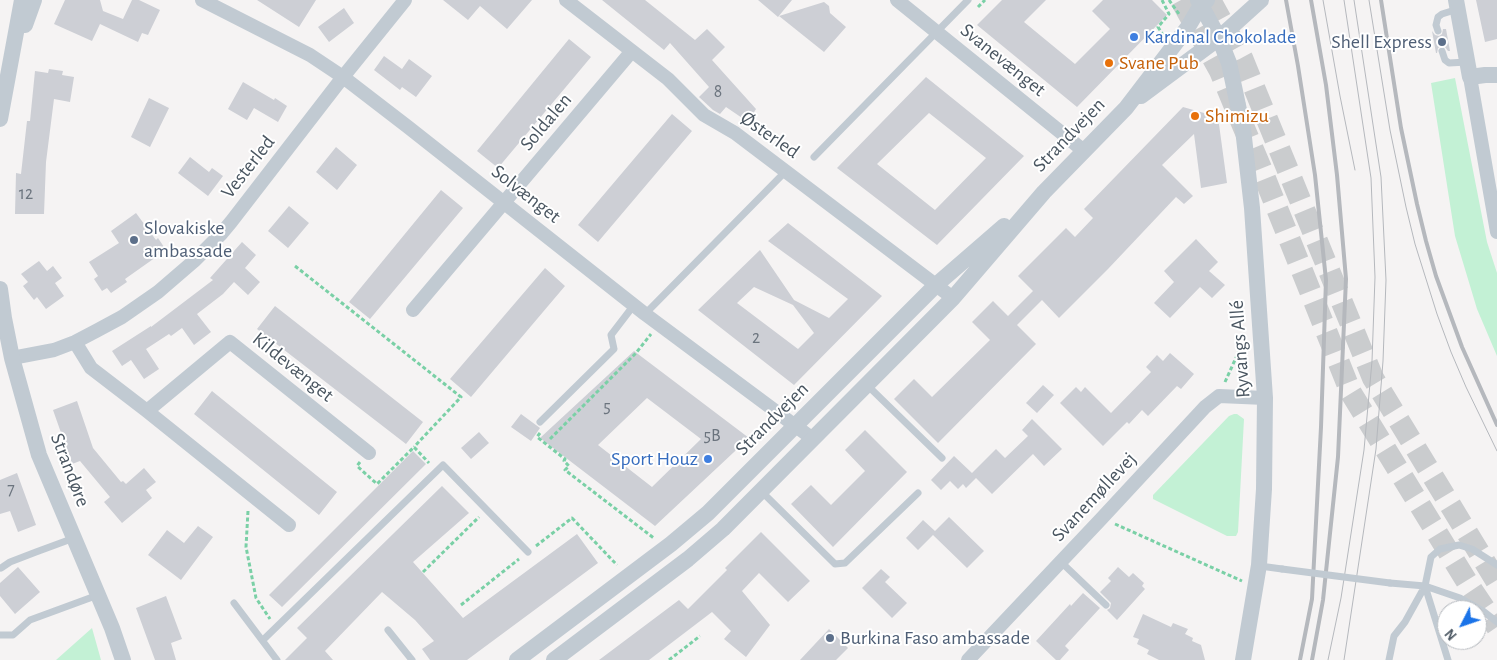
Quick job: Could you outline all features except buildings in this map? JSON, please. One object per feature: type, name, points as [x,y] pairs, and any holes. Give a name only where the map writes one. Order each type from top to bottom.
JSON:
[{"type":"street","points":[[0,120],[22,0]]},
{"type":"street","points":[[8,72],[34,0]]},
{"type":"street","name":"Solvænget","points":[[202,0],[292,45],[343,77],[645,314],[813,439]]},
{"type":"street","name":"Vesterled","points":[[12,358],[54,350],[75,342],[129,312],[158,292],[194,261],[231,222],[405,0]]},
{"type":"street","name":"Østerled","points":[[566,0],[668,79],[704,115],[735,133],[954,298]]},
{"type":"street","name":"Svanevænget","points":[[897,0],[1084,151]]},
{"type":"street","name":"Strandvejen","points":[[1126,108],[1219,38],[1261,0]]},
{"type":"street","name":"Strandvejen","points":[[554,660],[688,559],[724,529],[954,298],[1044,192],[1126,108],[1188,26],[1202,2]]},
{"type":"street","name":"Ryvangs Allé","points":[[1202,2],[1229,64],[1243,129],[1252,208],[1265,398],[1264,489],[1259,566],[1243,660]]},
{"type":"street","points":[[1457,4],[1497,232]]},
{"type":"street","name":"Soldalen","points":[[413,310],[632,51]]},
{"type":"street","points":[[1469,69],[1485,74],[1497,75]]},
{"type":"street","name":"Strandvejen","points":[[517,660],[666,548],[708,513],[936,285],[1044,192]]},
{"type":"street","name":"Strandøre","points":[[0,289],[12,358],[39,455],[98,594],[123,660]]},
{"type":"street","points":[[75,342],[91,368],[289,525]]},
{"type":"street","name":"Kildevænget","points":[[147,411],[230,342],[369,453]]},
{"type":"street","points":[[1219,396],[1265,398]]},
{"type":"street","name":"Svanemøllevej","points":[[968,660],[1205,407],[1219,396]]},
{"type":"lane","points":[[814,157],[968,0]]},
{"type":"lane","points":[[1438,31],[1436,24],[1438,17],[1457,4]]},
{"type":"lane","points":[[1442,51],[1445,60],[1449,63],[1469,69]]},
{"type":"lane","points":[[645,314],[786,171]]},
{"type":"lane","points":[[540,422],[614,349],[611,335],[634,305]]},
{"type":"lane","points":[[867,385],[942,458]]},
{"type":"lane","points":[[263,640],[443,465],[528,552]]},
{"type":"lane","points":[[761,491],[834,564],[844,563],[918,493]]},
{"type":"lane","points":[[1,568],[74,538]]},
{"type":"lane","points":[[1388,660],[1394,636],[1405,622],[1425,586],[1431,557],[1440,550],[1459,545],[1472,549],[1497,565]]},
{"type":"lane","points":[[1061,562],[1106,605]]},
{"type":"lane","points":[[1259,566],[1425,586],[1460,598],[1483,610],[1497,622]]},
{"type":"lane","points":[[1425,586],[1448,660]]},
{"type":"lane","points":[[0,635],[13,635],[30,620],[98,594]]},
{"type":"lane","points":[[234,603],[277,660]]},
{"type":"lane","points":[[388,630],[412,660]]},
{"type":"path","points":[[1162,0],[1169,14],[1158,27],[1170,50]]},
{"type":"path","points":[[295,266],[460,397],[377,484],[357,466],[369,453]]},
{"type":"path","points":[[550,439],[636,353],[658,324]]},
{"type":"path","points":[[1219,396],[1245,337]]},
{"type":"path","points":[[540,422],[546,426],[537,437],[565,459],[564,462],[569,466],[565,470],[666,548]]},
{"type":"path","points":[[414,447],[430,463],[424,468],[432,476]]},
{"type":"path","points":[[250,493],[246,547],[256,598],[276,628]]},
{"type":"path","points":[[423,572],[487,510]]},
{"type":"path","points":[[461,605],[572,518],[627,577]]},
{"type":"path","points":[[1102,518],[1256,587]]},
{"type":"path","points":[[669,660],[700,636]]},
{"type":"green space","points":[[1455,78],[1487,242],[1497,273],[1497,356],[1477,309],[1455,236],[1431,83]]},
{"type":"green space","points":[[1234,414],[1244,419],[1238,532],[1236,536],[1227,536],[1153,499],[1153,495],[1229,416]]},
{"type":"green space","points":[[92,628],[101,660],[56,660]]},
{"type":"tunnel","points":[[1181,0],[1220,71],[1351,393],[1472,590],[1497,627]]},
{"type":"tunnel","points":[[1210,0],[1242,58],[1373,378],[1497,582]]},
{"type":"tram line","points":[[1323,0],[1355,170]]},
{"type":"tram line","points":[[1328,660],[1341,598],[1364,450],[1372,361],[1375,277],[1371,178],[1344,0]]},
{"type":"tram line","points":[[1344,660],[1376,449],[1383,361],[1386,280],[1381,177],[1354,0]]},
{"type":"tram line","points":[[1369,0],[1390,130],[1415,244],[1451,352],[1497,451]]},
{"type":"railway","points":[[1286,0],[1315,175],[1326,280],[1312,599],[1300,660]]},
{"type":"railway","points":[[1311,0],[1326,85],[1337,175],[1346,279],[1338,457],[1323,600],[1312,660]]},
{"type":"railway","points":[[1381,0],[1401,128],[1426,241],[1436,276],[1462,347],[1497,425]]},
{"type":"place","name":"Kardinal Chokolade","points":[[1134,37]]},
{"type":"place","name":"Shell Express","points":[[1442,42]]},
{"type":"place","name":"Svane Pub","points":[[1109,63]]},
{"type":"place","name":"Shimizu","points":[[1195,116]]},
{"type":"place","name":"Slovakiske ambassade","points":[[134,240]]},
{"type":"place","name":"Sport Houz","points":[[708,459]]},
{"type":"place","name":"Burkina Faso ambassade","points":[[830,638]]}]
